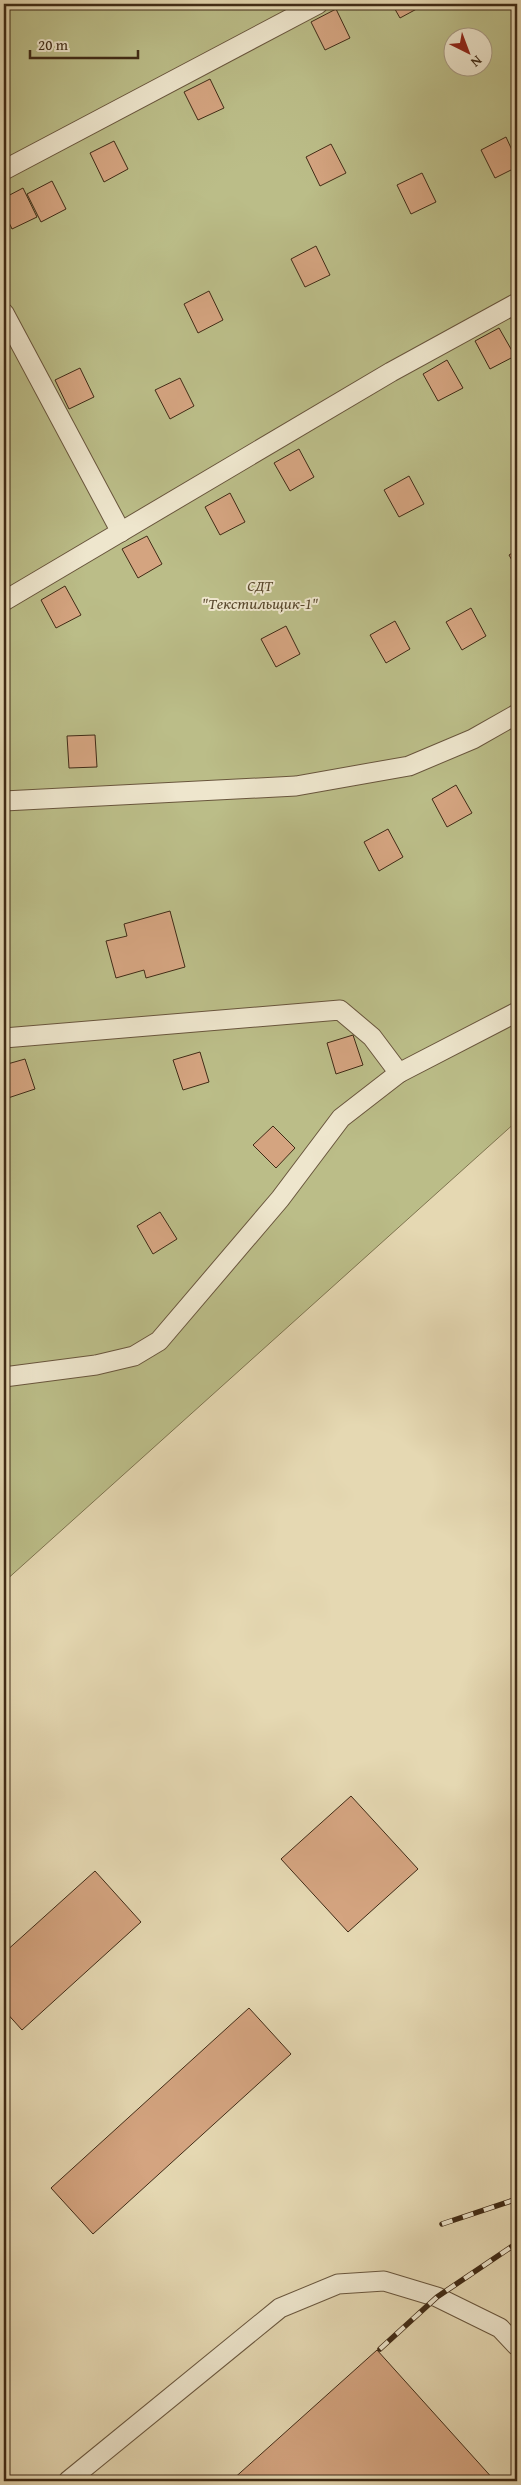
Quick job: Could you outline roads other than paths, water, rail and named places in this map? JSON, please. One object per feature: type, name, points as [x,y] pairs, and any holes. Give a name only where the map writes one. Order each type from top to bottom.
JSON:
[{"type":"lane","points":[[4,170],[318,4]]},
{"type":"lane","points":[[4,601],[391,372],[517,303]]},
{"type":"lane","points":[[4,313],[121,532]]},
{"type":"lane","points":[[4,801],[305,784],[409,766],[473,739],[517,714]]},
{"type":"lane","points":[[4,1038],[340,1010],[372,1037],[399,1073]]},
{"type":"lane","points":[[4,1377],[96,1365],[134,1356],[159,1341],[280,1199],[341,1118],[399,1073],[517,1012]]},
{"type":"lane","points":[[68,2481],[75,2478],[280,2308],[338,2284],[384,2281],[437,2296],[500,2328],[517,2346]]},
{"type":"railway","points":[[442,2224],[517,2199]]},
{"type":"railway","points":[[380,2349],[437,2297],[517,2243]]},
{"type":"park label","name":"СДТ \"Текстильщик-1\"","points":[[260,594]]}]
